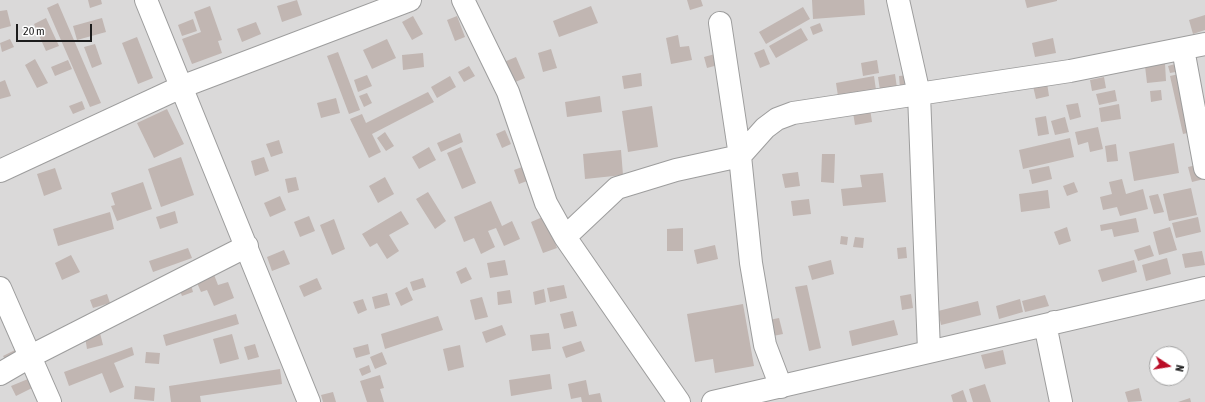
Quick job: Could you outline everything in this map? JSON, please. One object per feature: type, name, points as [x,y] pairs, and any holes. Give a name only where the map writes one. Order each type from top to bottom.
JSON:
[{"type":"street","points":[[146,0],[309,402]]},
{"type":"street","points":[[0,170],[181,87],[410,0]]},
{"type":"street","points":[[463,0],[508,92],[546,203],[565,237],[679,402]]},
{"type":"street","points":[[898,0],[919,94],[929,351]]},
{"type":"street","points":[[720,23],[740,156],[747,236],[765,345],[781,387]]},
{"type":"street","points":[[565,237],[617,188],[676,170],[740,156],[765,128],[777,119],[793,113],[1070,71],[1205,44]]},
{"type":"street","points":[[1183,49],[1205,168]]},
{"type":"street","points":[[0,374],[31,356],[247,246]]},
{"type":"street","points":[[0,288],[50,402]]},
{"type":"street","points":[[713,402],[1205,288]]},
{"type":"street","points":[[1054,322],[1046,329],[1061,402]]},
{"type":"shaded area","points":[[0,0],[1205,0],[1205,402],[0,402]]},
{"type":"building","points":[[88,0],[101,0],[102,4],[90,8]]},
{"type":"building","points":[[297,0],[302,15],[282,22],[277,6]]},
{"type":"building","points":[[687,0],[701,0],[703,6],[690,10]]},
{"type":"building","points":[[812,0],[864,0],[865,15],[813,19]]},
{"type":"building","points":[[1025,0],[1057,0],[1057,1],[1027,8]]},
{"type":"building","points":[[58,3],[101,103],[90,107],[47,8]]},
{"type":"building","points":[[210,6],[222,40],[218,41],[222,53],[192,64],[182,39],[201,32],[194,12]]},
{"type":"building","points":[[591,6],[598,23],[559,37],[553,21]]},
{"type":"building","points":[[803,7],[810,19],[766,44],[759,32]]},
{"type":"building","points":[[7,10],[11,26],[0,29],[0,11]]},
{"type":"building","points":[[1205,15],[1205,30],[1193,34],[1189,20]]},
{"type":"building","points":[[413,16],[423,34],[412,40],[402,22]]},
{"type":"building","points":[[457,16],[465,37],[455,41],[447,20]]},
{"type":"building","points":[[46,18],[59,46],[46,51],[34,24]]},
{"type":"building","points":[[102,18],[106,32],[77,40],[73,26]]},
{"type":"building","points":[[193,19],[197,31],[182,36],[178,25]]},
{"type":"building","points":[[256,22],[261,34],[242,42],[237,29]]},
{"type":"building","points":[[820,23],[823,31],[813,35],[810,27]]},
{"type":"building","points":[[801,28],[808,40],[776,58],[769,46]]},
{"type":"building","points":[[678,35],[680,47],[689,46],[692,60],[671,64],[666,38]]},
{"type":"building","points":[[137,37],[153,78],[138,84],[122,43]]},
{"type":"building","points":[[1053,38],[1056,53],[1035,57],[1032,43]]},
{"type":"building","points":[[10,39],[14,47],[2,52],[0,43]]},
{"type":"building","points":[[387,39],[396,58],[372,69],[363,50]]},
{"type":"building","points":[[95,44],[102,64],[92,68],[84,47]]},
{"type":"building","points":[[551,49],[557,68],[543,72],[538,53]]},
{"type":"building","points":[[764,49],[770,64],[760,68],[754,53]]},
{"type":"building","points":[[338,52],[360,110],[349,114],[327,56]]},
{"type":"building","points":[[423,53],[424,67],[403,70],[402,55]]},
{"type":"building","points":[[715,54],[718,65],[707,68],[704,57]]},
{"type":"building","points":[[516,57],[525,78],[513,83],[504,62]]},
{"type":"building","points":[[35,59],[48,83],[37,88],[25,65]]},
{"type":"building","points":[[68,60],[72,69],[55,76],[51,67]]},
{"type":"building","points":[[877,60],[879,73],[863,76],[861,63]]},
{"type":"building","points":[[1165,63],[1166,81],[1147,83],[1145,66]]},
{"type":"building","points":[[1179,63],[1181,71],[1170,73],[1168,66]]},
{"type":"building","points":[[469,66],[475,76],[464,82],[458,72]]},
{"type":"building","points":[[641,73],[642,86],[624,89],[622,76]]},
{"type":"building","points":[[1183,73],[1196,131],[1183,134],[1170,76]]},
{"type":"building","points":[[895,74],[897,88],[880,90],[878,77]]},
{"type":"building","points":[[367,75],[372,86],[358,92],[354,80]]},
{"type":"building","points":[[909,75],[911,86],[900,88],[899,76]]},
{"type":"building","points":[[450,76],[456,87],[437,98],[431,87]]},
{"type":"building","points":[[874,76],[876,90],[838,96],[836,83]]},
{"type":"building","points":[[1104,77],[1106,88],[1092,91],[1090,80]]},
{"type":"building","points":[[5,80],[11,96],[0,99],[0,82]]},
{"type":"building","points":[[1047,83],[1049,96],[1036,99],[1033,86]]},
{"type":"building","points":[[1115,90],[1117,101],[1099,105],[1096,94]]},
{"type":"building","points":[[1161,90],[1162,100],[1151,102],[1150,91]]},
{"type":"building","points":[[428,92],[434,102],[372,134],[381,152],[369,158],[350,119],[362,114],[366,123]]},
{"type":"building","points":[[367,93],[372,103],[364,107],[359,96]]},
{"type":"building","points":[[600,96],[602,112],[567,117],[565,102]]},
{"type":"building","points":[[336,98],[340,113],[321,118],[317,103]]},
{"type":"building","points":[[82,101],[85,109],[73,114],[69,106]]},
{"type":"building","points":[[1078,103],[1081,117],[1070,120],[1066,105]]},
{"type":"building","points":[[1119,104],[1121,119],[1101,122],[1099,108]]},
{"type":"building","points":[[652,106],[658,147],[628,152],[622,111]]},
{"type":"building","points":[[167,109],[184,144],[154,158],[137,123]]},
{"type":"building","points":[[870,109],[872,122],[855,125],[853,112]]},
{"type":"building","points":[[1046,116],[1049,134],[1038,136],[1035,118]]},
{"type":"building","points":[[1065,117],[1069,132],[1055,135],[1051,121]]},
{"type":"building","points":[[1098,127],[1103,149],[1090,152],[1088,142],[1078,145],[1075,132]]},
{"type":"building","points":[[505,130],[511,144],[502,148],[496,134]]},
{"type":"building","points":[[385,132],[394,146],[386,151],[377,138]]},
{"type":"building","points":[[460,133],[463,142],[441,152],[437,143]]},
{"type":"building","points":[[1070,138],[1074,157],[1023,169],[1019,150]]},
{"type":"building","points":[[279,140],[283,153],[271,157],[266,144]]},
{"type":"building","points":[[1174,143],[1179,173],[1134,181],[1129,152]]},
{"type":"building","points":[[1116,144],[1118,161],[1107,162],[1105,146]]},
{"type":"building","points":[[429,147],[436,160],[419,169],[412,157]]},
{"type":"building","points":[[461,147],[476,183],[462,189],[447,153]]},
{"type":"building","points":[[621,150],[623,175],[585,179],[583,154]]},
{"type":"building","points":[[822,154],[835,154],[834,183],[821,182]]},
{"type":"building","points":[[181,157],[194,195],[161,207],[148,169]]},
{"type":"building","points":[[264,157],[269,171],[255,176],[251,161]]},
{"type":"building","points":[[1201,164],[1204,179],[1192,182],[1188,167]]},
{"type":"building","points":[[1049,166],[1052,179],[1032,184],[1029,170]]},
{"type":"building","points":[[522,167],[527,181],[519,184],[514,170]]},
{"type":"building","points":[[55,168],[62,189],[44,196],[37,174]]},
{"type":"building","points":[[798,172],[800,186],[785,188],[782,174]]},
{"type":"building","points":[[883,173],[886,202],[843,206],[841,189],[862,187],[860,175]]},
{"type":"building","points":[[296,177],[299,190],[288,193],[285,179]]},
{"type":"building","points":[[385,177],[394,194],[378,203],[369,186]]},
{"type":"building","points":[[1122,179],[1126,194],[1143,189],[1148,209],[1120,216],[1117,207],[1103,210],[1100,197],[1112,194],[1109,182]]},
{"type":"building","points":[[143,182],[152,209],[117,221],[111,206],[115,205],[111,193]]},
{"type":"building","points":[[1074,182],[1078,192],[1067,196],[1063,186]]},
{"type":"building","points":[[1191,188],[1197,215],[1169,221],[1163,194]]},
{"type":"building","points":[[1048,190],[1050,208],[1021,212],[1019,194]]},
{"type":"building","points":[[428,192],[446,221],[435,229],[416,199]]},
{"type":"building","points":[[1158,194],[1164,212],[1154,214],[1149,196]]},
{"type":"building","points":[[280,196],[286,210],[270,217],[264,203]]},
{"type":"building","points":[[809,199],[811,214],[793,216],[791,201]]},
{"type":"building","points":[[491,201],[502,226],[512,221],[520,239],[504,246],[496,228],[488,231],[495,247],[481,254],[474,238],[464,242],[454,217]]},
{"type":"building","points":[[175,211],[178,223],[160,229],[156,217]]},
{"type":"building","points":[[401,211],[409,224],[389,235],[399,251],[387,259],[377,243],[370,247],[362,234]]},
{"type":"building","points":[[110,212],[114,229],[58,246],[53,229]]},
{"type":"building","points":[[309,216],[315,231],[300,237],[294,222]]},
{"type":"building","points":[[545,216],[557,248],[543,253],[531,222]]},
{"type":"building","points":[[1198,217],[1201,232],[1176,238],[1172,223]]},
{"type":"building","points":[[1136,218],[1139,232],[1114,237],[1112,229],[1101,231],[1100,225]]},
{"type":"building","points":[[334,219],[345,249],[332,255],[320,225]]},
{"type":"building","points":[[1067,227],[1071,241],[1059,245],[1054,232]]},
{"type":"building","points":[[1170,227],[1177,250],[1159,255],[1153,232]]},
{"type":"building","points":[[683,228],[683,251],[667,251],[667,229]]},
{"type":"building","points":[[841,236],[848,237],[847,245],[840,244]]},
{"type":"building","points":[[855,237],[864,238],[863,248],[853,247]]},
{"type":"building","points":[[715,245],[718,259],[697,264],[694,250]]},
{"type":"building","points":[[1150,245],[1154,256],[1138,261],[1134,250]]},
{"type":"building","points":[[906,247],[907,258],[898,259],[897,248]]},
{"type":"building","points":[[188,248],[192,258],[153,272],[149,261]]},
{"type":"building","points":[[284,250],[290,264],[272,271],[267,257]]},
{"type":"building","points":[[1202,251],[1205,265],[1185,268],[1182,254]]},
{"type":"building","points":[[71,255],[80,272],[62,280],[55,263]]},
{"type":"building","points":[[1167,258],[1171,274],[1146,281],[1142,265]]},
{"type":"building","points":[[505,260],[508,275],[490,278],[487,263]]},
{"type":"building","points":[[831,260],[834,274],[812,280],[808,266]]},
{"type":"building","points":[[1134,260],[1137,272],[1102,282],[1098,270]]},
{"type":"building","points":[[466,267],[472,279],[461,284],[456,272]]},
{"type":"building","points":[[213,272],[218,285],[228,282],[234,298],[214,306],[207,290],[201,292],[195,278]]},
{"type":"building","points":[[317,278],[322,289],[304,297],[299,286]]},
{"type":"building","points":[[423,278],[426,287],[413,291],[410,282]]},
{"type":"building","points":[[190,281],[193,292],[182,296],[178,286]]},
{"type":"building","points":[[564,285],[567,298],[550,302],[547,288]]},
{"type":"building","points":[[807,285],[821,348],[809,351],[795,287]]},
{"type":"building","points":[[407,287],[413,300],[401,306],[395,293]]},
{"type":"building","points":[[544,289],[546,302],[535,305],[533,292]]},
{"type":"building","points":[[510,290],[512,303],[498,305],[497,292]]},
{"type":"building","points":[[387,293],[390,305],[375,309],[372,297]]},
{"type":"building","points":[[107,294],[110,303],[93,308],[90,300]]},
{"type":"building","points":[[911,294],[913,308],[902,310],[900,296]]},
{"type":"building","points":[[1045,295],[1049,306],[1025,312],[1022,301]]},
{"type":"building","points":[[482,297],[488,317],[475,320],[470,300]]},
{"type":"building","points":[[363,299],[367,310],[358,314],[353,302]]},
{"type":"building","points":[[1020,299],[1023,312],[999,319],[996,306]]},
{"type":"building","points":[[978,301],[981,315],[941,325],[938,311]]},
{"type":"building","points":[[743,304],[754,366],[715,373],[713,359],[695,362],[687,314]]},
{"type":"building","points":[[573,311],[577,326],[564,329],[560,314]]},
{"type":"building","points":[[236,314],[239,324],[166,346],[163,335]]},
{"type":"building","points":[[438,316],[443,330],[385,349],[381,334]]},
{"type":"building","points":[[779,318],[783,334],[773,336],[769,320]]},
{"type":"building","points":[[894,320],[898,335],[852,346],[849,331]]},
{"type":"building","points":[[502,325],[506,335],[486,343],[482,332]]},
{"type":"building","points":[[100,333],[103,345],[87,349],[85,337]]},
{"type":"building","points":[[549,333],[551,349],[532,351],[530,335]]},
{"type":"building","points":[[232,334],[239,359],[220,364],[213,339]]},
{"type":"building","points":[[581,341],[585,351],[566,358],[562,347]]},
{"type":"building","points":[[255,344],[259,357],[248,360],[244,347]]},
{"type":"building","points":[[368,344],[370,354],[356,358],[353,348]]},
{"type":"building","points":[[460,345],[464,367],[448,371],[443,349]]},
{"type":"building","points":[[132,347],[134,355],[114,363],[124,387],[110,393],[102,373],[69,386],[64,372]]},
{"type":"building","points":[[17,349],[21,357],[8,365],[3,356]]},
{"type":"building","points":[[1003,350],[1006,364],[985,369],[981,355]]},
{"type":"building","points":[[146,352],[160,353],[159,364],[145,363]]},
{"type":"building","points":[[382,352],[387,364],[375,369],[370,357]]},
{"type":"building","points":[[369,365],[371,372],[362,376],[359,369]]},
{"type":"building","points":[[280,369],[282,384],[200,396],[201,402],[171,402],[169,386]]},
{"type":"building","points":[[550,374],[552,389],[511,396],[509,380]]},
{"type":"building","points":[[380,375],[384,388],[380,389],[384,402],[367,402],[360,381]]},
{"type":"building","points":[[28,379],[32,388],[16,396],[11,386]]},
{"type":"building","points":[[586,380],[589,395],[600,393],[602,402],[582,402],[581,397],[571,399],[568,384]]},
{"type":"building","points":[[985,384],[991,402],[973,402],[969,389]]},
{"type":"building","points":[[135,386],[155,388],[154,401],[134,399]]},
{"type":"building","points":[[1139,388],[1142,401],[1128,402],[1125,392]]},
{"type":"building","points":[[963,390],[967,402],[953,402],[951,395]]},
{"type":"building","points":[[333,392],[336,402],[323,402],[321,395]]},
{"type":"building","points":[[1190,398],[1191,402],[1178,402]]}]
